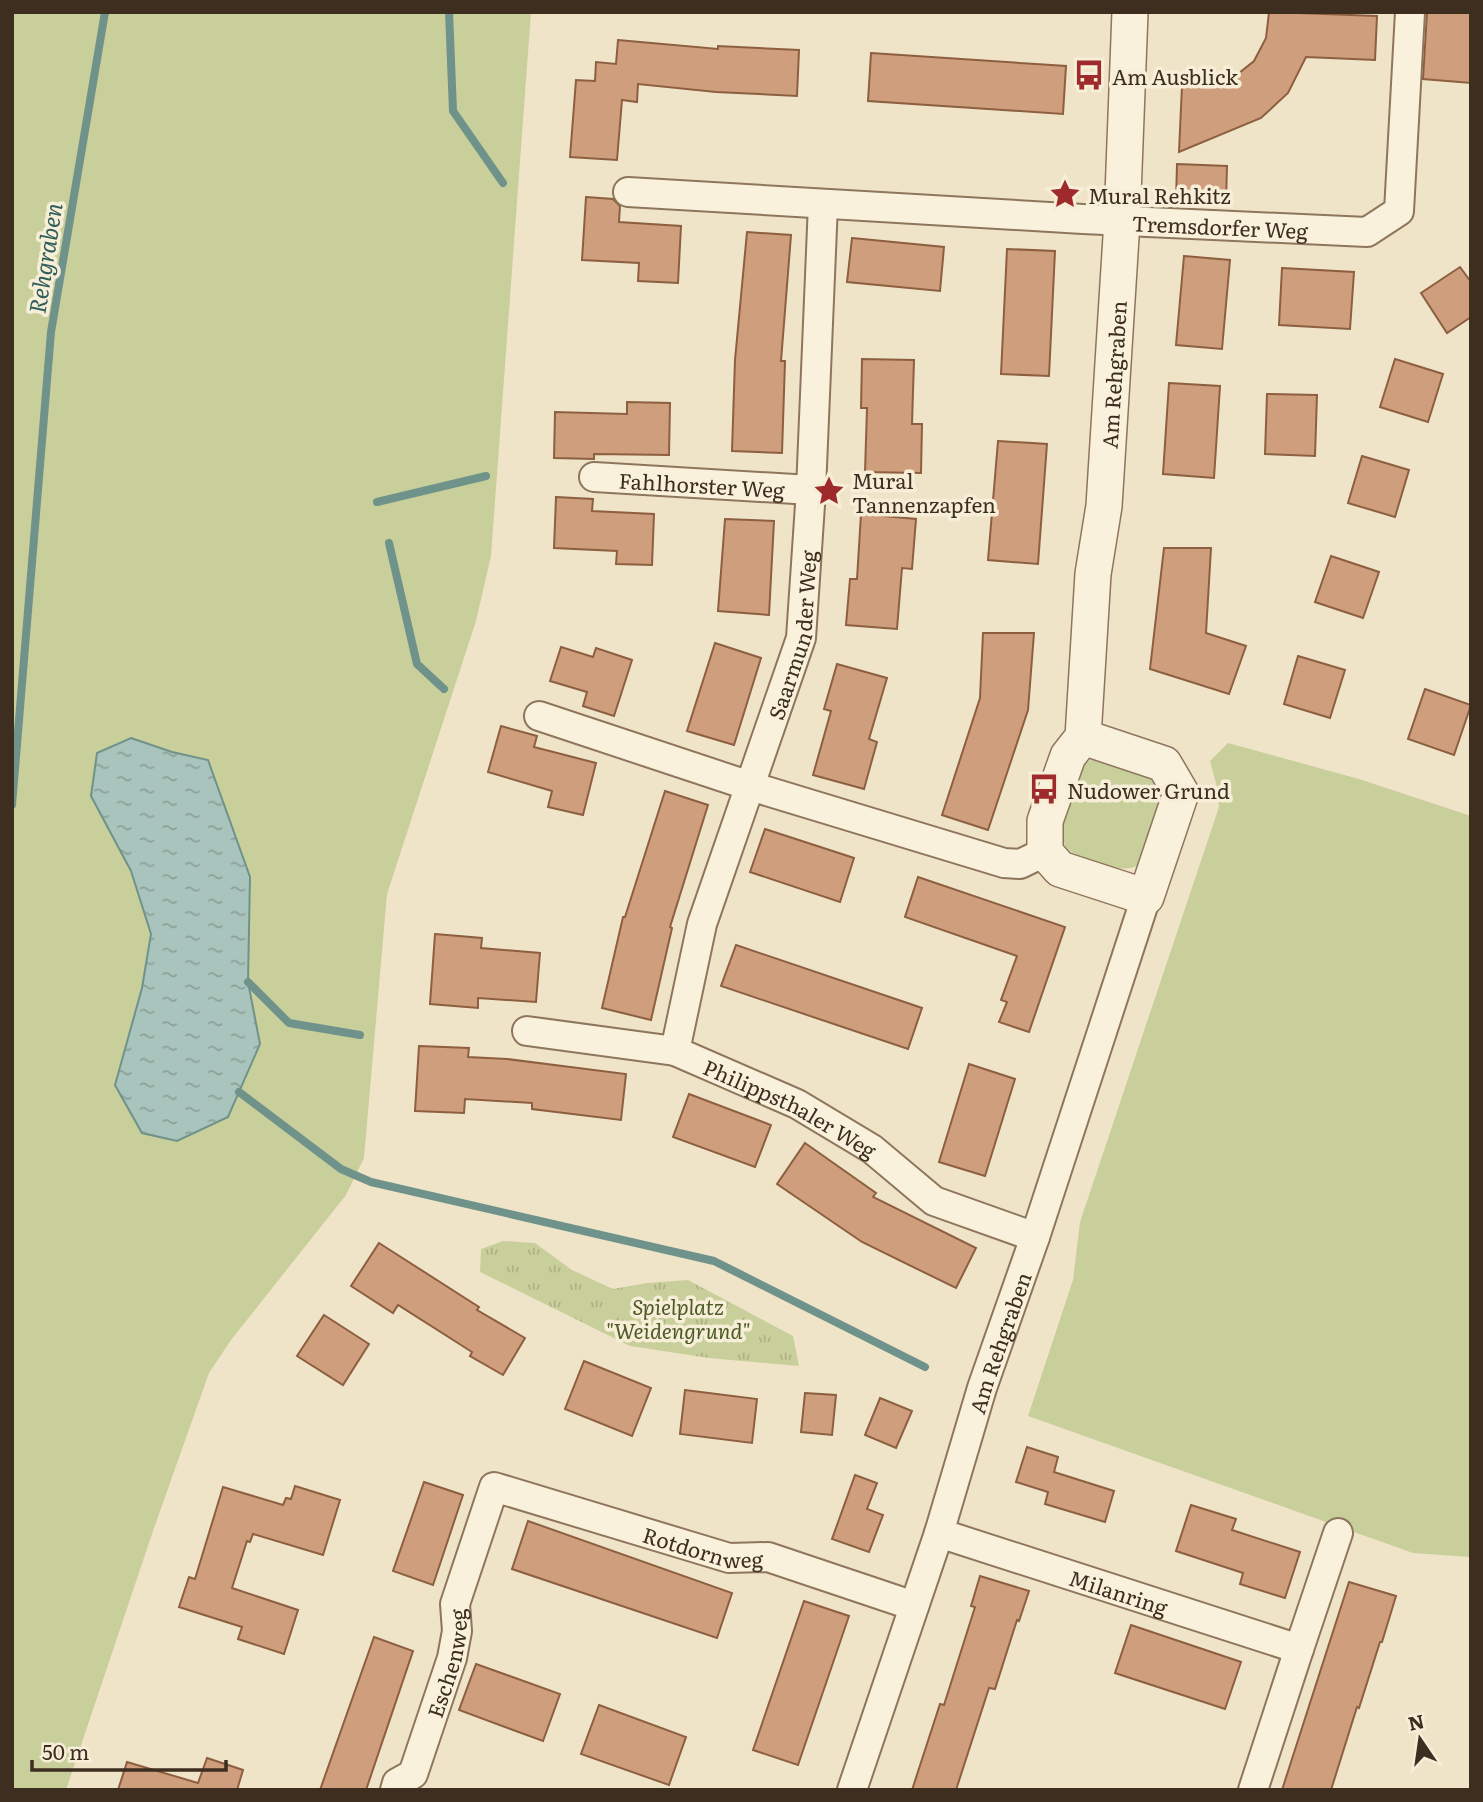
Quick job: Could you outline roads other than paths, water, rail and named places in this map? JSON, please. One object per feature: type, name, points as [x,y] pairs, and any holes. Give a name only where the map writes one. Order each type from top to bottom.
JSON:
[{"type":"street","name":"Am Rehgraben","points":[[1045,852],[1045,821],[1068,756],[1083,737],[1093,574],[1104,506],[1122,221],[1130,12]]},
{"type":"street","name":"Tremsdorfer Weg","points":[[628,191],[1122,221],[1367,232],[1399,211],[1410,12]]},
{"type":"street","name":"Saarmunder Weg","points":[[675,1051],[702,924],[801,638],[811,490],[823,204]]},
{"type":"street","name":"Fahlhorster Weg","points":[[594,477],[811,490]]},
{"type":"street","points":[[539,716],[750,786],[1004,863],[1020,863],[1045,852],[1060,869],[1146,897]]},
{"type":"street","name":"Am Rehgraben","points":[[852,1790],[939,1533],[982,1388],[1035,1237],[1181,793],[1164,764],[1083,737]]},
{"type":"street","name":"Philippsthaler Weg","points":[[527,1031],[675,1051],[797,1104],[872,1149],[934,1201],[1035,1237]]},
{"type":"street","name":"Rotdornweg","points":[[494,1487],[729,1559],[768,1558],[914,1606]]},
{"type":"street","name":"Eschenweg","points":[[395,1790],[397,1783],[414,1774],[452,1658],[457,1630],[455,1604],[494,1487]]},
{"type":"street","name":"Milanring","points":[[939,1533],[1299,1649]]},
{"type":"street","points":[[1253,1790],[1338,1533]]},
{"type":"water","points":[[131,738],[172,752],[208,760],[250,877],[248,982],[260,1044],[228,1117],[177,1141],[142,1133],[115,1085],[142,988],[151,934],[131,871],[91,796],[97,753]]},
{"type":"waterway","name":"Rehgraben","points":[[12,805],[51,332],[105,12]]},
{"type":"waterway","points":[[449,12],[453,111],[503,183]]},
{"type":"waterway","points":[[377,502],[486,476]]},
{"type":"waterway","points":[[389,543],[417,664],[444,689]]},
{"type":"waterway","points":[[248,982],[289,1023],[360,1035]]},
{"type":"waterway","points":[[239,1092],[341,1169],[371,1182],[714,1261],[925,1367]]},
{"type":"place","name":"Am Ausblick","points":[[1089,75]]},
{"type":"place","name":"Mural Rehkitz","points":[[1065,194]]},
{"type":"place","name":"Mural Tannenzapfen","points":[[829,491]]},
{"type":"place","name":"Nudower Grund","points":[[1044,789]]},
{"type":"park label","name":"Spielplatz \"Weidengrund\"","points":[[678,1317]]}]
